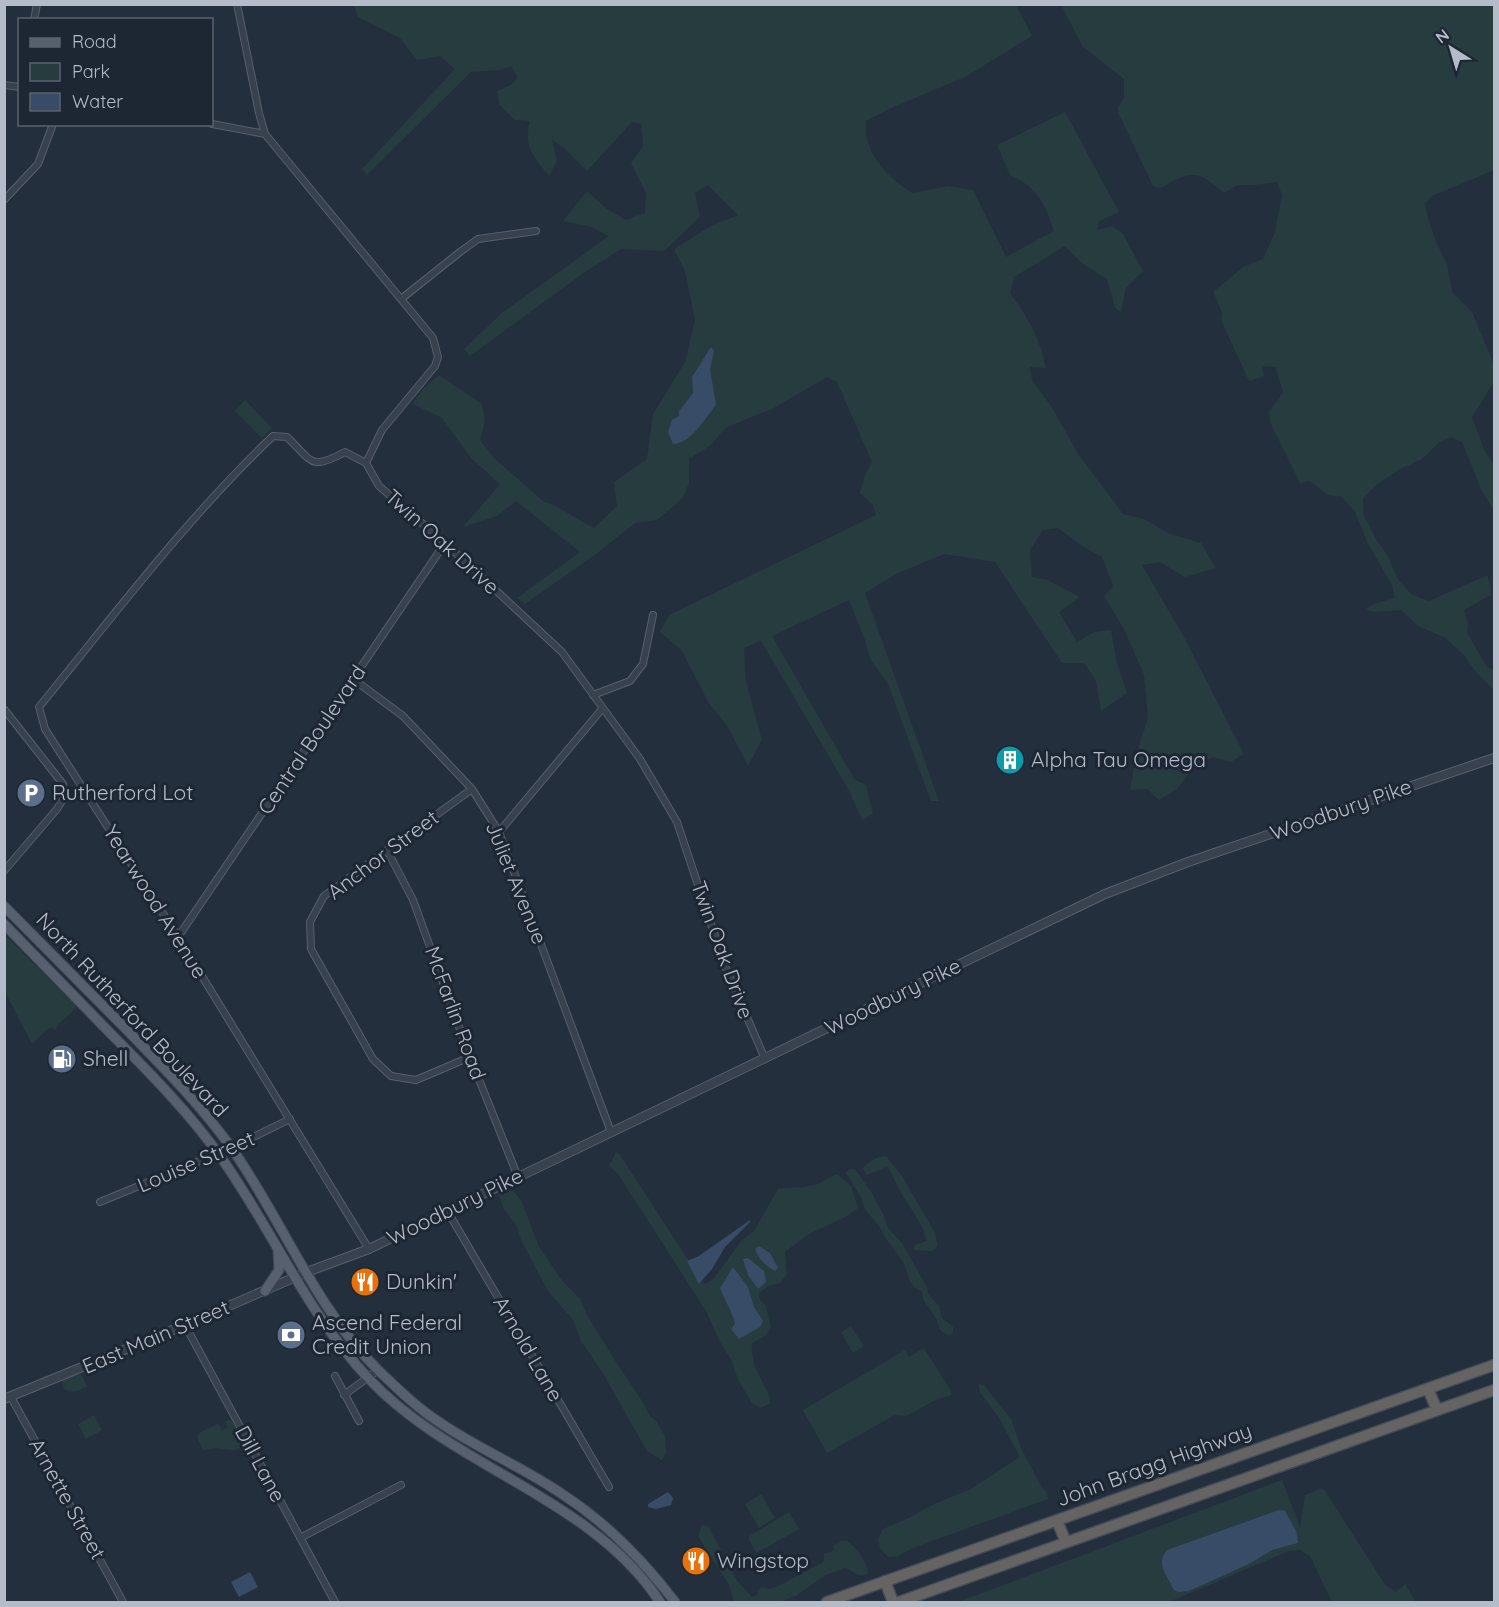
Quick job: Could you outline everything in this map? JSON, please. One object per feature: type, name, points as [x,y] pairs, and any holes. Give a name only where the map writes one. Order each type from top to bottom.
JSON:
[{"type":"highway","name":"John Bragg Highway","points":[[827,1602],[1494,1365]]},
{"type":"highway","points":[[1428,1389],[1437,1410]]},
{"type":"highway","name":"John Bragg Highway","points":[[898,1602],[1494,1389]]},
{"type":"highway","points":[[1057,1521],[1066,1542]]},
{"type":"highway","points":[[885,1581],[893,1602]]},
{"type":"main road","name":"North Rutherford Boulevard","points":[[4,906],[158,1061],[231,1148],[257,1186],[330,1310],[378,1370],[405,1396],[438,1422],[561,1493],[589,1513],[627,1546],[675,1602]]},
{"type":"main road","name":"North Rutherford Boulevard","points":[[4,924],[184,1110],[249,1198],[321,1321],[368,1378],[397,1407],[431,1432],[548,1500],[577,1520],[632,1568],[660,1602]]},
{"type":"main road","points":[[265,1291],[279,1270],[278,1248]]},
{"type":"street","points":[[237,4],[257,106],[265,134],[433,338],[438,357],[435,366],[382,430],[366,463]]},
{"type":"street","points":[[213,124],[265,134]]},
{"type":"street","points":[[4,200],[38,164],[52,126]]},
{"type":"street","points":[[401,299],[478,239],[536,231]]},
{"type":"street","name":"Yearwood Avenue","points":[[366,463],[345,452],[323,463],[313,462],[286,437],[273,436],[195,518],[39,707],[45,729],[178,937],[369,1249]]},
{"type":"street","name":"Twin Oak Drive","points":[[366,463],[379,486],[445,543],[562,652],[640,759],[677,822],[725,966],[765,1059]]},
{"type":"street","name":"Central Boulevard","points":[[178,937],[445,543]]},
{"type":"street","points":[[593,695],[630,681],[643,664],[653,615]]},
{"type":"street","name":"Juliet Avenue","points":[[353,679],[403,716],[472,789],[499,832],[610,1132]]},
{"type":"street","points":[[499,832],[602,708]]},
{"type":"street","points":[[4,709],[59,778],[63,784],[65,796],[57,809],[4,872]]},
{"type":"street","name":"Woodbury Pike","points":[[307,1272],[369,1249],[448,1212],[1105,894],[1188,862],[1494,758]]},
{"type":"street","name":"Anchor Street","points":[[470,1057],[416,1080],[392,1076],[373,1059],[311,948],[310,922],[324,896],[472,789]]},
{"type":"street","name":"McFarlin Road","points":[[387,850],[413,900],[470,1057],[518,1177]]},
{"type":"street","name":"Louise Street","points":[[100,1202],[218,1154],[290,1119]]},
{"type":"street","name":"Arnold Lane","points":[[448,1212],[609,1487]]},
{"type":"street","name":"East Main Street","points":[[8,1398],[307,1272]]},
{"type":"street","name":"Dill Lane","points":[[185,1325],[335,1602]]},
{"type":"street","points":[[344,1395],[378,1370]]},
{"type":"street","points":[[335,1376],[359,1421]]},
{"type":"street","name":"Arnette Street","points":[[8,1398],[123,1602]]},
{"type":"street","points":[[300,1538],[401,1485]]},
{"type":"green space","points":[[354,5],[1016,5],[1032,36],[965,77],[893,107],[866,121],[867,140],[874,156],[885,171],[913,193],[948,186],[973,190],[1006,257],[1054,231],[1044,204],[1027,185],[1010,175],[997,145],[1065,112],[1119,212],[1099,221],[1097,230],[1112,226],[1123,234],[1143,271],[1126,288],[1121,312],[1115,308],[1107,279],[1083,264],[1065,246],[1014,277],[1010,293],[1032,329],[1046,368],[1030,367],[1032,380],[1051,406],[1078,454],[1123,514],[1144,519],[1170,534],[1201,543],[1216,568],[1185,577],[1160,562],[1142,565],[1185,639],[1244,754],[1231,762],[1213,757],[1193,768],[1177,789],[1159,800],[1147,789],[1130,790],[1137,752],[1148,718],[1144,675],[1124,629],[1104,596],[1113,586],[1102,557],[1082,546],[1058,528],[1043,530],[1030,550],[1032,577],[1047,580],[1080,597],[1059,612],[1077,642],[1094,632],[1111,630],[1117,663],[1127,693],[1101,711],[1096,681],[1084,663],[1062,663],[995,562],[944,554],[896,574],[865,593],[939,801],[931,801],[888,684],[870,659],[849,600],[772,636],[855,780],[866,785],[873,814],[862,820],[847,787],[761,641],[744,648],[746,682],[762,740],[748,766],[728,727],[708,702],[682,651],[660,632],[669,615],[876,515],[873,505],[860,493],[872,462],[837,382],[827,377],[774,408],[725,428],[711,445],[689,459],[689,483],[683,498],[657,520],[635,523],[596,554],[525,604],[517,598],[580,552],[516,501],[497,516],[463,527],[500,484],[471,458],[442,418],[413,404],[423,389],[439,375],[482,404],[485,421],[480,440],[494,458],[544,502],[594,528],[617,506],[614,482],[647,459],[653,414],[685,362],[695,320],[685,271],[674,249],[711,226],[738,215],[708,185],[695,193],[700,217],[664,251],[621,249],[585,272],[470,356],[464,349],[503,312],[609,236],[591,227],[563,221],[587,191],[607,209],[626,220],[645,213],[646,193],[631,163],[643,146],[641,124],[632,122],[587,171],[564,148],[552,140],[557,161],[549,176],[531,151],[528,138],[530,121],[515,120],[499,104],[497,91],[511,85],[518,77],[511,66],[500,70],[471,72],[367,175],[362,169],[455,69],[440,56],[417,60],[400,38],[358,17]]},
{"type":"green space","points":[[1061,5],[1494,5],[1494,170],[1432,196],[1425,203],[1437,244],[1447,264],[1452,292],[1472,312],[1494,365],[1494,382],[1472,417],[1484,449],[1494,466],[1494,511],[1482,491],[1462,442],[1451,437],[1438,443],[1422,459],[1400,469],[1376,485],[1363,498],[1363,514],[1388,556],[1397,578],[1411,594],[1429,601],[1488,575],[1491,595],[1464,610],[1468,625],[1467,633],[1487,667],[1494,670],[1494,690],[1475,671],[1464,655],[1444,637],[1418,626],[1401,610],[1375,612],[1365,610],[1374,604],[1395,598],[1392,585],[1368,544],[1355,512],[1342,497],[1328,495],[1310,481],[1300,483],[1270,422],[1269,411],[1283,393],[1276,367],[1262,366],[1264,376],[1249,381],[1221,320],[1222,312],[1213,292],[1243,267],[1263,259],[1275,232],[1282,195],[1277,182],[1238,185],[1224,193],[1200,176],[1187,175],[1161,188],[1153,186],[1117,110],[1124,97],[1124,79],[1083,47]]},
{"type":"green space","points":[[245,400],[272,428],[262,438],[235,411]]},
{"type":"green space","points":[[4,934],[76,1006],[59,1023],[56,1030],[50,1027],[32,1044],[5,992]]},
{"type":"green space","points":[[616,1152],[693,1264],[699,1280],[706,1284],[714,1278],[742,1240],[754,1231],[778,1189],[818,1184],[837,1174],[851,1186],[858,1208],[847,1216],[809,1234],[785,1252],[787,1274],[780,1283],[770,1285],[759,1293],[759,1298],[766,1306],[771,1328],[765,1336],[752,1343],[752,1353],[757,1372],[769,1395],[770,1404],[760,1408],[752,1403],[738,1380],[732,1361],[720,1342],[706,1311],[618,1174],[609,1166]]},
{"type":"green space","points":[[886,1156],[902,1176],[935,1233],[938,1246],[933,1251],[915,1250],[914,1245],[927,1241],[925,1234],[887,1167],[866,1175],[863,1168],[866,1165],[873,1159]]},
{"type":"green space","points":[[850,1169],[855,1169],[872,1193],[888,1228],[902,1243],[927,1287],[928,1294],[939,1306],[942,1318],[953,1327],[953,1332],[949,1336],[940,1330],[937,1320],[923,1299],[922,1292],[914,1287],[904,1263],[865,1209],[861,1197],[846,1173]]},
{"type":"green space","points":[[513,1191],[522,1202],[538,1245],[563,1282],[580,1299],[614,1359],[665,1436],[666,1453],[662,1460],[647,1451],[604,1375],[581,1341],[573,1320],[548,1291],[521,1240],[517,1226],[504,1209],[498,1193]]},
{"type":"green space","points":[[851,1326],[864,1346],[853,1353],[841,1332]]},
{"type":"green space","points":[[924,1348],[951,1391],[951,1395],[906,1416],[895,1415],[827,1453],[803,1410],[905,1350],[909,1357]]},
{"type":"green space","points":[[78,1373],[87,1386],[73,1392],[64,1389],[62,1379]]},
{"type":"green space","points":[[978,1384],[984,1385],[1011,1419],[1021,1448],[1047,1493],[1048,1499],[913,1548],[898,1556],[888,1557],[880,1548],[878,1539],[883,1529],[971,1489],[1020,1457],[999,1418],[980,1392]]},
{"type":"green space","points":[[94,1415],[102,1430],[86,1439],[78,1424]]},
{"type":"green space","points":[[231,1420],[244,1443],[238,1449],[203,1450],[197,1437],[199,1433],[218,1424],[222,1430],[228,1427],[225,1421]]},
{"type":"green space","points":[[1282,1480],[1300,1527],[1305,1495],[1323,1488],[1386,1586],[1396,1592],[1405,1584],[1416,1602],[1332,1602],[1310,1556],[1299,1550],[1289,1551],[1169,1602],[958,1602]]},
{"type":"green space","points":[[761,1494],[775,1518],[759,1528],[745,1504]]},
{"type":"green space","points":[[789,1512],[799,1529],[756,1553],[748,1537]]},
{"type":"green space","points":[[702,1525],[708,1526],[738,1582],[752,1597],[757,1595],[761,1587],[770,1589],[776,1587],[822,1563],[824,1554],[833,1551],[834,1545],[840,1541],[847,1541],[858,1551],[864,1559],[868,1573],[862,1576],[845,1568],[824,1576],[797,1595],[781,1602],[734,1602],[729,1585],[698,1536]]},
{"type":"water","points":[[711,347],[714,351],[710,369],[716,405],[692,435],[680,443],[673,444],[668,432],[672,420],[679,416],[679,411],[693,393],[692,377]]},
{"type":"water","points":[[750,1220],[725,1247],[712,1269],[699,1284],[687,1261],[699,1256]]},
{"type":"water","points":[[759,1246],[770,1253],[778,1268],[775,1271],[758,1256],[755,1249]]},
{"type":"water","points":[[748,1258],[764,1271],[766,1282],[758,1289],[748,1275],[743,1259]]},
{"type":"water","points":[[733,1267],[748,1287],[754,1307],[763,1321],[760,1327],[739,1339],[731,1329],[735,1324],[720,1288]]},
{"type":"water","points":[[668,1492],[673,1498],[671,1505],[656,1509],[648,1507],[648,1504]]},
{"type":"water","points":[[1279,1510],[1285,1511],[1297,1533],[1298,1543],[1272,1550],[1249,1564],[1189,1591],[1174,1590],[1162,1565],[1167,1550]]},
{"type":"water","points":[[250,1572],[258,1587],[239,1597],[231,1582]]},
{"type":"place","name":"Alpha Tau Omega","points":[[1010,760]]},
{"type":"place","name":"Rutherford Lot","points":[[31,793]]},
{"type":"place","name":"Shell","points":[[62,1059]]},
{"type":"place","name":"Dunkin'","points":[[365,1282]]},
{"type":"place","name":"Ascend Federal Credit Union","points":[[291,1335]]},
{"type":"place","name":"Wingstop","points":[[696,1561]]}]
